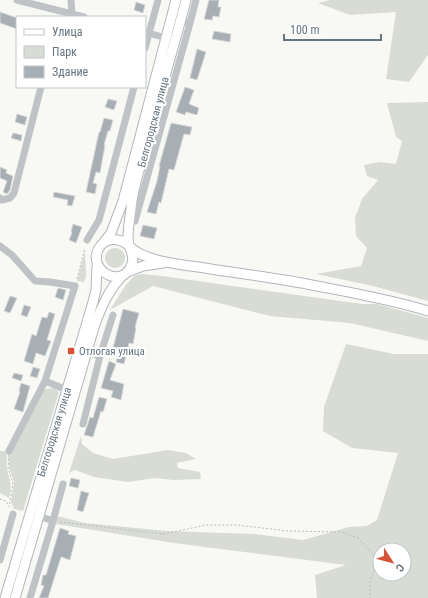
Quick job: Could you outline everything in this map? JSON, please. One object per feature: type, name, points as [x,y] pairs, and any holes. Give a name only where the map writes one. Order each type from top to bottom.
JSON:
[{"type":"main road","name":"Белгородская улица","points":[[104,242],[111,234],[123,201],[176,0]]},
{"type":"main road","name":"Белгородская улица","points":[[129,246],[128,234],[132,203],[186,0]]},
{"type":"main road","points":[[169,262],[143,266],[118,276],[110,276],[105,274],[97,266],[96,253],[104,242],[115,239],[121,240],[138,254],[169,262],[306,284],[428,311]]},
{"type":"main road","points":[[125,273],[133,262],[132,251],[129,246]]},
{"type":"main road","name":"Белгородская улица","points":[[5,598],[96,290],[97,266]]},
{"type":"main road","name":"Белгородская улица","points":[[15,598],[95,324],[107,296],[115,283],[125,273]]},
{"type":"street","points":[[17,0],[59,14],[72,14],[80,16]]},
{"type":"street","points":[[71,0],[72,14]]},
{"type":"street","points":[[158,0],[147,33],[166,38]]},
{"type":"street","points":[[135,221],[196,0]]},
{"type":"street","points":[[180,21],[190,23]]},
{"type":"street","points":[[0,198],[2,200],[10,198],[14,193],[41,88]]},
{"type":"street","points":[[87,240],[99,220],[134,88]]},
{"type":"street","points":[[0,246],[12,255],[35,281],[75,286],[45,381],[9,451]]},
{"type":"street","points":[[82,424],[100,356],[113,316]]},
{"type":"street","points":[[87,352],[100,356]]},
{"type":"street","points":[[45,381],[67,390]]},
{"type":"street","points":[[30,598],[63,484]]},
{"type":"street","points":[[0,560],[13,514]]},
{"type":"street","points":[[40,516],[53,521]]},
{"type":"path","points":[[75,286],[87,240]]},
{"type":"path","points":[[0,499],[6,501],[9,507],[13,484],[8,468],[9,451]]},
{"type":"path","points":[[53,521],[164,534],[206,525],[237,525],[288,531],[342,532],[358,538],[372,553],[376,564],[370,580],[370,598]]},
{"type":"green space","points":[[330,0],[428,0],[428,55],[409,82],[386,79],[396,12],[350,15],[318,3]]},
{"type":"green space","points":[[428,102],[428,301],[373,286],[316,274],[361,266],[367,248],[356,236],[355,218],[362,199],[378,180],[367,176],[364,165],[379,162],[396,164],[402,141],[396,137],[387,103]]},
{"type":"green space","points":[[115,248],[122,251],[125,258],[122,265],[115,268],[108,265],[105,258],[108,251]]},
{"type":"green space","points":[[85,251],[86,277],[84,282],[77,281]]},
{"type":"green space","points":[[141,274],[362,304],[377,304],[428,318],[428,341],[350,323],[270,316],[153,286],[110,310],[125,286],[134,276]]},
{"type":"green space","points":[[346,344],[394,354],[428,354],[428,598],[317,598],[315,575],[346,565],[174,543],[56,524],[57,516],[85,523],[167,531],[253,534],[303,540],[349,527],[367,526],[377,520],[398,453],[352,448],[323,431],[324,407]]},
{"type":"green space","points":[[55,388],[59,392],[23,511],[14,509],[11,502],[14,482],[9,468],[7,451],[44,389]]},
{"type":"green space","points":[[81,436],[82,444],[93,453],[113,459],[168,450],[186,453],[196,459],[177,463],[178,468],[200,472],[201,479],[173,480],[155,478],[128,482],[94,477],[75,470],[69,473]]},
{"type":"green space","points":[[0,451],[6,451],[7,453],[7,467],[11,486],[9,498],[0,493]]},
{"type":"building","points":[[209,0],[219,0],[218,7],[221,7],[219,17],[213,16],[212,20],[204,19]]},
{"type":"building","points":[[136,2],[145,5],[143,13],[134,10]]},
{"type":"building","points":[[0,12],[16,18],[16,29],[0,23]]},
{"type":"building","points":[[214,31],[231,34],[230,42],[212,39]]},
{"type":"building","points":[[197,49],[206,52],[197,80],[190,78]]},
{"type":"building","points":[[185,87],[194,90],[189,104],[199,108],[197,115],[186,112],[185,115],[176,112]]},
{"type":"building","points":[[108,99],[117,101],[114,110],[105,107]]},
{"type":"building","points":[[17,114],[27,117],[25,125],[15,122]]},
{"type":"building","points":[[104,118],[113,120],[104,145],[100,173],[96,172],[93,183],[97,184],[95,194],[86,192],[99,132]]},
{"type":"building","points":[[171,123],[192,127],[190,135],[184,134],[174,170],[169,169],[161,203],[159,202],[156,214],[147,212],[157,181],[159,166]]},
{"type":"building","points":[[13,133],[22,135],[21,141],[11,138]]},
{"type":"building","points":[[0,167],[7,170],[6,173],[13,176],[10,190],[7,194],[3,192],[7,181],[0,178]]},
{"type":"building","points":[[54,192],[75,196],[72,206],[67,205],[68,200],[53,197]]},
{"type":"building","points":[[73,224],[82,227],[76,243],[69,240],[72,233]]},
{"type":"building","points":[[143,225],[157,228],[154,239],[140,236]]},
{"type":"building","points":[[58,288],[66,290],[63,300],[55,297]]},
{"type":"building","points":[[10,296],[17,298],[10,313],[4,311]]},
{"type":"building","points":[[24,305],[31,307],[27,317],[21,315]]},
{"type":"building","points":[[123,309],[139,313],[135,327],[133,344],[129,343],[124,364],[116,362],[120,350],[113,348]]},
{"type":"building","points":[[49,312],[55,314],[47,340],[51,341],[45,356],[36,353],[33,364],[24,361],[32,334],[36,336],[42,317],[47,318]]},
{"type":"building","points":[[109,361],[116,364],[110,380],[124,384],[121,400],[111,397],[113,391],[101,388]]},
{"type":"building","points":[[33,367],[40,369],[37,378],[30,376]]},
{"type":"building","points":[[14,373],[23,375],[21,381],[12,378]]},
{"type":"building","points":[[21,383],[30,386],[23,412],[14,409],[20,392]]},
{"type":"building","points":[[99,397],[107,399],[103,412],[101,411],[93,437],[84,435],[90,417],[93,418]]},
{"type":"building","points":[[71,478],[80,480],[78,488],[69,486]]},
{"type":"building","points":[[81,491],[89,493],[83,512],[77,510]]},
{"type":"building","points":[[60,528],[69,531],[68,534],[76,536],[70,560],[61,557],[48,598],[39,598],[44,586],[41,585],[43,575],[46,575]]},
{"type":"place","name":"Отлогая улица","points":[[71,351]]}]
